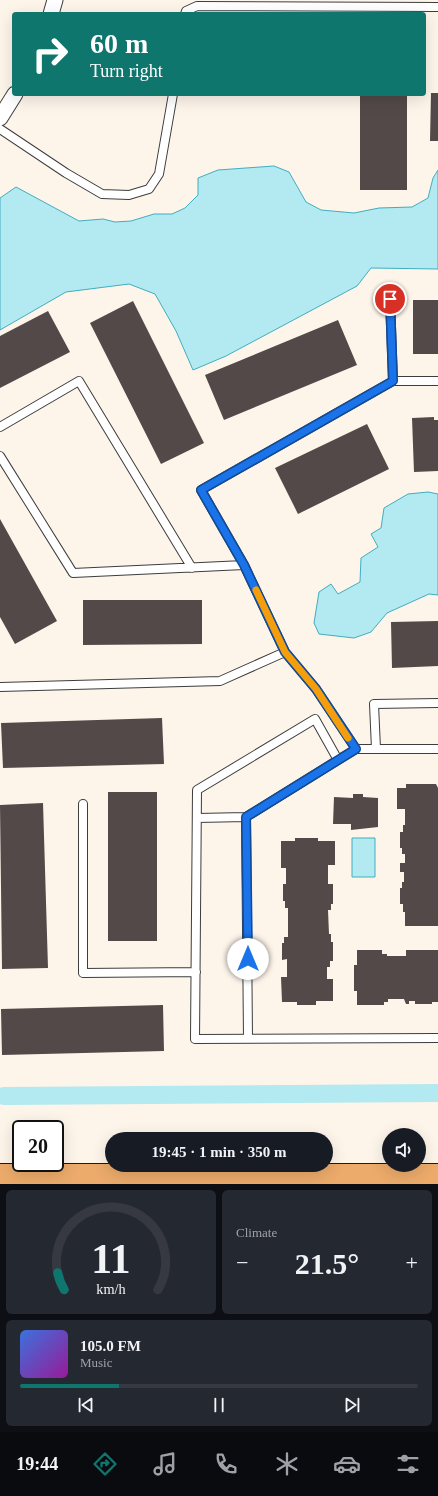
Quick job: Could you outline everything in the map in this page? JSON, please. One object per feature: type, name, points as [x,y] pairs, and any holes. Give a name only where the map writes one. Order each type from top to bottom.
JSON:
[{"type":"main road","points":[[0,1176],[349,1180],[438,1175]]},
{"type":"street","points":[[52,12],[55,0]]},
{"type":"street","points":[[0,118],[14,96]]},
{"type":"lane","points":[[186,12],[197,6],[438,7]]},
{"type":"lane","points":[[0,129],[66,173],[102,194],[129,195],[149,189],[159,174],[173,96]]},
{"type":"lane","points":[[390,299],[393,381]]},
{"type":"lane","points":[[0,427],[79,381],[192,568]]},
{"type":"lane","points":[[356,749],[316,689],[285,652],[244,565],[201,490],[393,381],[438,381]]},
{"type":"lane","points":[[0,456],[73,573],[244,565]]},
{"type":"lane","points":[[0,687],[220,681],[285,652]]},
{"type":"lane","points":[[376,749],[374,704],[438,703]]},
{"type":"lane","points":[[338,760],[315,719],[197,790],[195,1038],[438,1038]]},
{"type":"lane","points":[[197,818],[246,817],[356,749],[438,749]]},
{"type":"lane","points":[[83,804],[83,973],[196,972]]},
{"type":"lane","points":[[246,817],[248,1038]]},
{"type":"water","points":[[274,166],[289,172],[306,202],[321,210],[354,213],[379,208],[412,207],[428,198],[433,178],[438,170],[438,269],[371,268],[357,286],[226,356],[193,370],[176,331],[155,294],[129,284],[66,292],[0,330],[0,198],[16,187],[79,221],[103,219],[115,222],[131,221],[154,214],[172,214],[185,208],[198,195],[198,178],[218,170]]},
{"type":"water","points":[[428,492],[438,494],[438,595],[429,594],[387,613],[371,632],[354,638],[319,634],[314,623],[319,592],[331,584],[338,594],[360,582],[361,558],[378,547],[371,534],[381,528],[384,508],[408,494]]},
{"type":"water","points":[[352,838],[375,838],[375,877],[352,877]]},
{"type":"building","points":[[431,93],[438,93],[438,141],[430,141]]},
{"type":"building","points":[[360,96],[407,96],[407,190],[360,190]]},
{"type":"building","points":[[413,300],[438,300],[438,354],[413,354]]},
{"type":"building","points":[[133,301],[204,443],[161,464],[90,323]]},
{"type":"building","points":[[48,311],[70,352],[0,388],[0,336]]},
{"type":"building","points":[[338,320],[357,365],[224,420],[205,375]]},
{"type":"building","points":[[434,417],[434,420],[438,420],[438,471],[414,472],[412,418]]},
{"type":"building","points":[[367,424],[389,469],[298,514],[275,468]]},
{"type":"building","points":[[0,519],[57,621],[15,644],[0,617]]},
{"type":"building","points":[[83,600],[202,600],[202,644],[83,645]]},
{"type":"building","points":[[438,621],[438,666],[392,668],[391,622]]},
{"type":"building","points":[[162,718],[164,764],[3,768],[1,723]]},
{"type":"building","points":[[406,784],[436,784],[438,788],[438,926],[405,926],[405,912],[403,912],[403,904],[400,904],[400,888],[402,888],[402,882],[404,882],[404,872],[400,872],[400,863],[405,863],[405,854],[402,854],[402,848],[400,848],[400,832],[403,832],[403,825],[405,825],[405,809],[397,809],[397,788],[406,788]]},
{"type":"building","points":[[108,792],[157,792],[157,941],[108,941]]},
{"type":"building","points":[[353,794],[363,794],[363,797],[378,798],[378,827],[351,830],[351,824],[333,824],[334,797],[353,798]]},
{"type":"building","points":[[43,803],[48,968],[2,969],[0,805]]},
{"type":"building","points":[[295,838],[318,838],[318,841],[335,841],[335,865],[328,865],[328,884],[333,884],[333,904],[331,904],[331,910],[328,910],[329,934],[331,934],[331,942],[333,942],[333,961],[330,961],[330,967],[327,967],[327,979],[333,979],[333,1001],[316,1001],[316,1005],[297,1005],[297,1002],[282,1002],[281,977],[287,977],[287,959],[282,960],[282,943],[284,943],[284,937],[288,937],[288,908],[285,908],[285,901],[283,901],[283,884],[286,884],[286,868],[281,868],[281,841],[295,841]]},
{"type":"building","points":[[357,950],[382,950],[382,954],[387,954],[387,956],[406,956],[406,950],[438,950],[438,1002],[432,1002],[432,1004],[415,1004],[415,1001],[409,1001],[409,1004],[406,1004],[404,999],[388,999],[388,1002],[384,1002],[384,1005],[357,1005],[357,991],[354,991],[354,965],[357,965]]},
{"type":"building","points":[[163,1005],[164,1051],[2,1055],[1,1009]]},
{"type":"waterway","points":[[4,1096],[438,1093]]},
{"type":"slow traffic","points":[[256,590],[285,652],[316,689],[348,738]]},
{"type":"route","points":[[248,959],[246,817],[356,749],[316,689],[285,652],[244,565],[201,490],[393,381],[390,299]]}]
